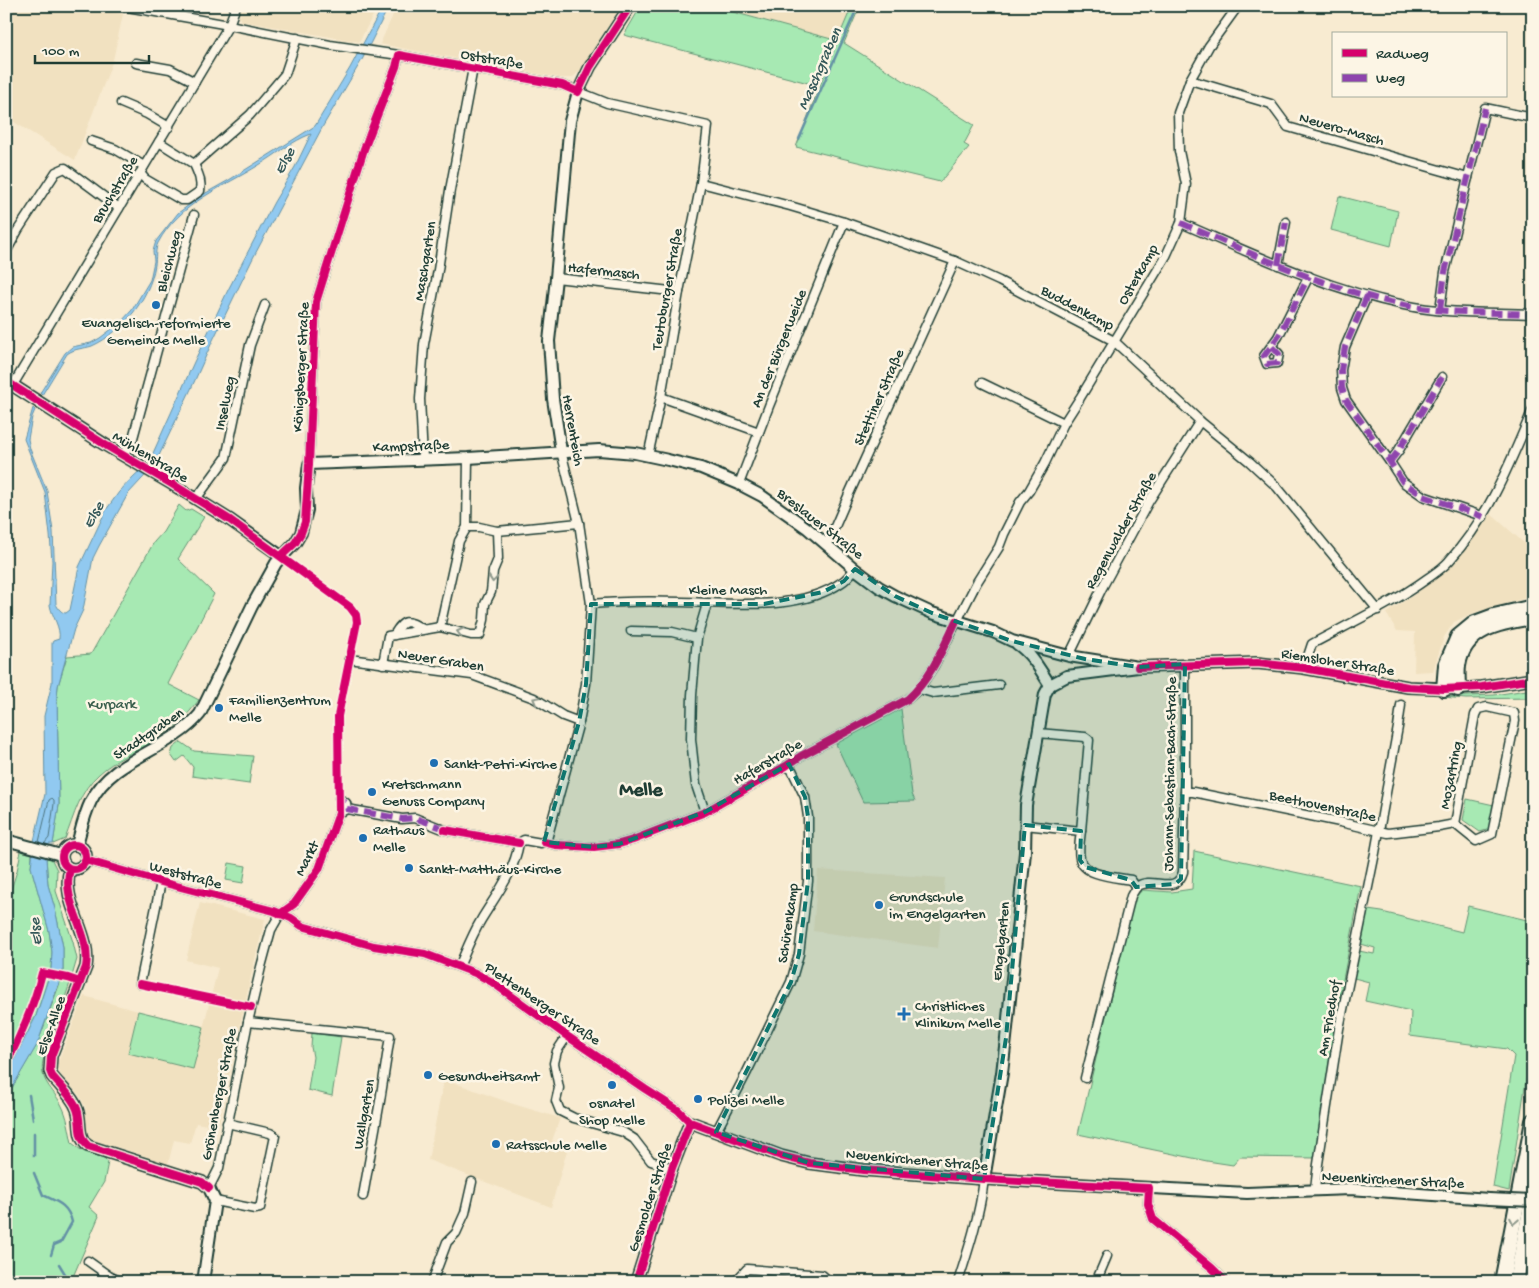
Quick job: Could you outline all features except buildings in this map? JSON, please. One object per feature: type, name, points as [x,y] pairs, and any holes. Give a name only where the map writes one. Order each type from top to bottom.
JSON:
[{"type":"highway","points":[[1451,689],[1446,665],[1458,637],[1475,623],[1494,616],[1533,607]]},
{"type":"highway","points":[[1451,689],[1463,648],[1475,634],[1489,627],[1533,617]]},
{"type":"highway","points":[[1502,1282],[1533,1121]]},
{"type":"highway","points":[[1516,1282],[1533,1195]]},
{"type":"street","name":"Oststraße","points":[[122,6],[330,45],[399,55],[562,85],[607,103],[708,126]]},
{"type":"street","name":"Bruchstraße","points":[[10,383],[169,127],[229,25],[236,6]]},
{"type":"street","name":"Herrenteich","points":[[544,842],[548,836],[579,722],[586,684],[590,604],[579,523],[561,452],[553,399],[549,341],[570,121],[578,92],[590,67],[630,6]]},
{"type":"street","name":"Osterkamp","points":[[956,621],[999,547],[1020,502],[1033,484],[1064,423],[1166,256],[1180,223],[1186,184],[1179,151],[1178,113],[1190,80],[1210,46],[1238,6]]},
{"type":"street","points":[[194,164],[250,115],[285,74],[297,38]]},
{"type":"street","name":"Königsberger Straße","points":[[278,559],[295,543],[305,522],[316,302],[364,149],[399,55]]},
{"type":"street","points":[[136,63],[170,69],[195,82]]},
{"type":"street","name":"Maschgarten","points":[[423,459],[420,399],[424,344],[473,68]]},
{"type":"street","name":"Neuero-Masch","points":[[1190,80],[1271,104],[1288,127],[1468,178]]},
{"type":"street","points":[[121,103],[147,114],[169,127]]},
{"type":"street","points":[[1440,310],[1445,272],[1485,108],[1533,118]]},
{"type":"street","name":"Teutoburger Straße","points":[[648,456],[661,398],[679,292],[701,183],[708,126]]},
{"type":"street","points":[[91,141],[116,149],[142,170],[145,179],[181,200],[187,200],[200,191],[201,180],[194,164],[159,142]]},
{"type":"street","points":[[6,252],[56,172],[66,168],[119,208]]},
{"type":"street","name":"Buddenkamp","points":[[701,183],[844,222],[955,260],[1114,341],[1200,421],[1277,487],[1378,610]]},
{"type":"street","name":"Bleichweg","points":[[123,456],[133,438],[194,215]]},
{"type":"street","name":"An der Bürgerweide","points":[[739,484],[844,222]]},
{"type":"street","points":[[1278,265],[1286,222]]},
{"type":"street","points":[[1180,223],[1278,265],[1367,296],[1406,306],[1440,310],[1533,314]]},
{"type":"street","name":"Stettiner Straße","points":[[827,545],[955,260]]},
{"type":"street","points":[[1272,347],[1309,276]]},
{"type":"street","name":"Hafermasch","points":[[556,278],[679,292]]},
{"type":"street","points":[[1367,296],[1345,347],[1341,370],[1342,388],[1346,400],[1402,482],[1423,496],[1483,517]]},
{"type":"street","name":"Inselweg","points":[[196,499],[226,458],[250,345],[265,305]]},
{"type":"street","points":[[1390,462],[1400,450],[1442,377]]},
{"type":"street","name":"Mühlenstraße","points":[[10,383],[123,456],[230,520],[278,559]]},
{"type":"street","points":[[982,383],[1064,423]]},
{"type":"street","points":[[661,398],[759,432]]},
{"type":"street","points":[[1304,668],[1312,644],[1378,610],[1414,588],[1448,563],[1483,517],[1506,475],[1533,409]]},
{"type":"street","name":"Regenwalder Straße","points":[[1069,656],[1102,588],[1149,501],[1200,421]]},
{"type":"street","name":"Breslauer Straße","points":[[514,455],[599,450],[648,456],[701,468],[739,484],[808,528],[879,587],[932,613],[992,632],[1023,648],[1035,661],[1050,685]]},
{"type":"street","name":"Kampstraße","points":[[308,464],[514,455]]},
{"type":"street","points":[[440,626],[459,541],[467,527],[468,458]]},
{"type":"street","points":[[467,527],[497,531],[579,523]]},
{"type":"street","points":[[387,664],[388,636],[394,634],[440,626],[465,634],[480,634],[486,604],[491,592],[493,571],[498,560],[497,531]]},
{"type":"street","name":"Stadtgraben","points":[[77,845],[87,808],[104,782],[132,761],[182,732],[200,714],[245,620],[278,559]]},
{"type":"street","name":"Kleine Masch","points":[[590,604],[643,601],[764,604],[797,600],[831,589],[844,581],[855,569]]},
{"type":"street","points":[[705,812],[696,786],[691,739],[692,695],[697,638],[707,604]]},
{"type":"street","name":"Haferstraße","points":[[544,842],[556,845],[594,847],[619,844],[705,812],[801,756],[908,699],[919,689],[934,666],[956,621]]},
{"type":"street","points":[[631,631],[672,632],[697,638]]},
{"type":"street","name":"Breslauer Straße","points":[[1012,641],[1069,656],[1138,667]]},
{"type":"street","name":"Neuer Graben","points":[[349,659],[472,675],[534,698],[563,716],[579,722]]},
{"type":"street","name":"Riemsloher Straße","points":[[1050,685],[1067,676],[1138,667],[1257,663],[1304,668],[1408,687],[1451,689],[1533,680]]},
{"type":"street","name":"Johann-Sebastian-Bach-Straße","points":[[1136,887],[1143,884],[1175,884],[1181,879],[1183,872],[1185,664]]},
{"type":"street","points":[[919,689],[933,693],[999,685]]},
{"type":"street","name":"Engelgarten","points":[[984,1179],[1006,1038],[1025,852],[1026,805],[1045,694],[1050,685]]},
{"type":"street","name":"Am Friedhof","points":[[1315,1189],[1340,1022],[1375,853],[1401,705]]},
{"type":"street","name":"Mozartring","points":[[1487,707],[1514,713],[1516,721],[1492,834],[1476,841],[1455,824],[1475,715],[1478,709],[1487,707]]},
{"type":"street","points":[[1038,733],[1085,736],[1089,740],[1079,851],[1080,860],[1084,867],[1093,872],[1131,880],[1136,887],[1130,896],[1085,1078]]},
{"type":"street","name":"Schürenkamp","points":[[716,1132],[790,982],[799,954],[808,881],[808,817],[805,797],[792,770],[786,766]]},
{"type":"street","name":"Beethovenstraße","points":[[1185,792],[1193,792],[1388,833],[1439,828],[1455,824]]},
{"type":"street","points":[[339,798],[346,802],[347,809],[402,819],[415,818],[444,830],[519,843],[524,840],[544,842]]},
{"type":"street","name":"Markt","points":[[280,914],[294,904],[319,869],[339,813],[347,809]]},
{"type":"street","points":[[1025,825],[1081,831]]},
{"type":"street","points":[[6,840],[57,854],[64,865],[70,869],[78,868],[84,864],[85,852],[77,845],[72,845],[57,854]]},
{"type":"street","points":[[459,967],[473,934],[508,875],[519,843]]},
{"type":"street","name":"Weststraße","points":[[85,860],[280,914]]},
{"type":"street","name":"Else-Allee","points":[[70,869],[67,889],[83,935],[87,958],[86,967],[51,1056],[50,1070],[52,1076],[76,1106],[80,1136],[88,1146],[202,1182],[209,1188]]},
{"type":"street","points":[[140,984],[161,882]]},
{"type":"street","name":"Plettenberger Straße","points":[[280,914],[310,929],[374,946],[425,954],[475,973],[492,982],[567,1036],[678,1110],[690,1122]]},
{"type":"street","name":"Grönenberger Straße","points":[[209,1188],[219,1168],[248,1022],[271,930],[280,914]]},
{"type":"street","name":"Wallgarten","points":[[248,1022],[390,1036],[363,1196]]},
{"type":"street","points":[[567,1036],[557,1051],[554,1063],[559,1088],[556,1101],[560,1112],[590,1124],[624,1132],[634,1139],[651,1161],[672,1168]]},
{"type":"street","name":"Neuenkirchener Straße","points":[[690,1122],[781,1156],[809,1163],[863,1170],[1149,1188],[1256,1193],[1350,1189],[1533,1202]]},
{"type":"street","name":"Gesmolder Straße","points":[[636,1282],[672,1168],[690,1122]]},
{"type":"street","points":[[215,1200],[255,1209],[260,1208],[275,1136],[270,1132],[227,1123]]},
{"type":"street","points":[[958,1282],[974,1231],[983,1194],[984,1179]]},
{"type":"street","points":[[432,1282],[446,1242],[456,1233],[465,1213],[472,1182]]},
{"type":"street","points":[[203,1282],[215,1200],[209,1188]]},
{"type":"street","points":[[1149,1188],[1149,1212],[1153,1220],[1212,1268],[1226,1282]]},
{"type":"street","points":[[1096,1282],[1107,1256]]},
{"type":"street","points":[[88,1261],[120,1282]]},
{"type":"street","points":[[735,1282],[747,1269],[822,1274],[830,1282]]},
{"type":"highlighted area","points":[[855,569],[895,596],[932,613],[1012,641],[1085,659],[1138,667],[1185,664],[1181,879],[1175,884],[1136,887],[1131,880],[1085,867],[1080,860],[1081,831],[1025,825],[1006,1038],[984,1179],[809,1163],[716,1132],[791,982],[799,954],[808,881],[808,817],[805,797],[789,764],[705,812],[619,844],[594,847],[544,842],[579,722],[586,684],[591,604],[764,604],[823,592],[844,581]]},
{"type":"shaded area","points":[[6,6],[81,6],[123,14],[113,60],[75,160],[6,117]]},
{"type":"shaded area","points":[[242,6],[378,6],[359,42],[241,21],[239,17]]},
{"type":"shaded area","points":[[397,6],[622,6],[581,70],[572,78],[560,78],[380,44]]},
{"type":"shaded area","points":[[712,6],[852,6],[838,39],[835,40]]},
{"type":"shaded area","points":[[1490,513],[1533,551],[1533,596],[1473,613],[1454,622],[1444,637],[1433,671],[1414,672],[1415,632],[1397,631],[1386,613],[1414,595],[1459,556]]},
{"type":"shaded area","name":"Grundschule im Engelgarten","points":[[818,870],[945,878],[938,948],[813,931]]},
{"type":"shaded area","points":[[200,903],[265,919],[218,1127],[196,1123],[190,1143],[174,1140],[168,1164],[92,1140],[87,1130],[85,1106],[79,1095],[61,1075],[58,1069],[58,1062],[84,996],[138,1011],[128,1053],[193,1069],[218,968],[186,960]]},
{"type":"shaded area","name":"Ratsschule Melle","points":[[444,1079],[513,1104],[560,1118],[552,1141],[568,1147],[551,1207],[428,1160]]},
{"type":"green space","points":[[641,6],[711,6],[835,40],[816,85],[624,35]]},
{"type":"green space","points":[[852,6],[860,6],[844,43],[974,125],[964,144],[969,147],[940,182],[796,147]]},
{"type":"green space","points":[[1339,196],[1398,211],[1391,246],[1331,230]]},
{"type":"green space","name":"Kurpark","points":[[179,505],[186,511],[191,509],[204,517],[178,559],[214,594],[168,684],[199,700],[174,727],[154,736],[152,742],[111,764],[92,780],[78,804],[65,839],[53,844],[59,805],[57,696],[67,656],[91,654],[154,542],[163,532]]},
{"type":"green space","points":[[1533,689],[1533,698],[1466,699],[1442,697],[1494,695]]},
{"type":"green space","points":[[901,709],[912,794],[915,801],[863,802],[836,744]]},
{"type":"green space","points":[[181,742],[194,751],[253,756],[249,784],[192,776],[193,767],[184,756],[176,762],[171,755],[173,748]]},
{"type":"green space","points":[[1467,799],[1494,805],[1490,829],[1480,832],[1463,820]]},
{"type":"green space","points":[[21,851],[32,854],[31,867],[49,931],[52,952],[51,970],[36,1016],[6,1076],[6,905]]},
{"type":"green space","points":[[1194,851],[1361,886],[1336,1016],[1315,1158],[1240,1157],[1233,1165],[1078,1134],[1134,899],[1142,890],[1172,892],[1192,889]]},
{"type":"green space","points":[[46,858],[51,858],[57,870],[56,891],[77,959],[72,976],[63,972],[63,947],[48,885]]},
{"type":"green space","points":[[229,863],[246,866],[243,883],[226,880]]},
{"type":"green space","points":[[1468,906],[1527,920],[1533,919],[1533,1035],[1509,1191],[1493,1187],[1514,1056],[1507,1049],[1410,1036],[1411,1011],[1365,1001],[1369,982],[1354,978],[1359,951],[1374,954],[1375,948],[1361,944],[1368,910],[1462,932]]},
{"type":"green space","points":[[61,980],[70,983],[42,1068],[45,1079],[63,1109],[72,1143],[81,1150],[104,1158],[108,1162],[104,1182],[89,1207],[99,1216],[72,1279],[74,1282],[6,1282],[6,1098],[37,1045]]},
{"type":"green space","points":[[138,1011],[204,1027],[193,1069],[128,1053]]},
{"type":"green space","points":[[312,1033],[341,1037],[332,1096],[308,1090],[313,1057],[311,1047]]},
{"type":"water","points":[[383,6],[389,6],[363,58],[323,126],[253,258],[154,466],[128,494],[93,558],[83,610],[74,629],[57,696],[59,805],[53,844],[49,844],[46,858],[48,885],[63,947],[63,972],[37,1045],[6,1098],[6,1076],[36,1016],[51,970],[52,952],[49,931],[31,867],[34,841],[45,794],[44,716],[52,683],[52,643],[59,639],[59,635],[58,626],[50,605],[52,561],[45,492],[24,439],[33,408],[35,410],[28,439],[30,449],[47,491],[53,531],[56,604],[61,611],[66,613],[70,610],[79,567],[106,510],[119,492],[149,462],[228,290],[311,134],[297,140],[259,165],[203,197],[178,217],[158,243],[154,272],[150,284],[133,313],[104,340],[67,354],[42,395],[40,393],[65,353],[72,347],[91,343],[100,338],[121,322],[132,310],[150,280],[156,241],[178,213],[204,194],[315,126],[350,68]]},
{"type":"waterway","name":"Maschgraben","points":[[799,139],[858,6]]},
{"type":"waterway","points":[[29,1095],[33,1119]]},
{"type":"waterway","points":[[34,1133],[34,1156]]},
{"type":"waterway","points":[[34,1173],[43,1195],[58,1202],[65,1208],[72,1222],[61,1242],[54,1245],[51,1255]]},
{"type":"waterway","points":[[59,1264],[70,1282]]},
{"type":"marked path","points":[[1440,310],[1445,272],[1485,108]]},
{"type":"marked path","points":[[1278,265],[1286,222]]},
{"type":"marked path","points":[[1181,223],[1290,270],[1375,298],[1436,310],[1533,314]]},
{"type":"marked path","points":[[1272,347],[1279,354],[1277,363],[1267,364],[1264,356],[1278,337],[1309,276]]},
{"type":"marked path","points":[[1367,296],[1345,347],[1341,370],[1342,388],[1346,400],[1403,482],[1423,496],[1483,517]]},
{"type":"marked path","points":[[1390,462],[1442,377]]},
{"type":"marked path","points":[[339,794],[339,798],[346,803],[347,809],[402,819],[415,818],[450,831]]},
{"type":"cycle path","points":[[281,556],[295,543],[305,522],[316,302],[364,149],[399,55],[562,85],[578,92],[590,67],[630,6]]},
{"type":"cycle path","points":[[6,381],[107,446],[230,520],[350,607],[356,615],[357,622],[338,716],[339,813],[319,869],[294,904],[280,914]]},
{"type":"cycle path","points":[[544,842],[556,845],[594,847],[619,844],[705,812],[801,756],[908,699],[930,672],[956,621]]},
{"type":"cycle path","points":[[1138,667],[1257,663],[1304,668],[1408,687],[1444,689],[1482,687],[1533,679]]},
{"type":"cycle path","points":[[445,830],[519,843]]},
{"type":"cycle path","points":[[74,845],[83,848],[86,857],[83,866],[74,869],[65,866],[62,857],[65,848],[74,845]]},
{"type":"cycle path","points":[[85,860],[274,911],[291,918],[302,926],[374,946],[425,954],[475,973],[492,982],[567,1036],[678,1110],[690,1122],[781,1156],[809,1163],[863,1170],[1149,1188],[1148,1204],[1153,1219],[1226,1282]]},
{"type":"cycle path","points":[[70,869],[69,894],[85,942],[87,954],[86,967],[51,1056],[50,1071],[52,1076],[75,1105],[82,1138],[88,1146],[202,1182],[209,1188]]},
{"type":"cycle path","points":[[6,1064],[27,1020],[42,973],[80,982]]},
{"type":"cycle path","points":[[140,984],[251,1007]]},
{"type":"cycle path","points":[[636,1282],[672,1168],[690,1122]]},
{"type":"place","name":"Evangelisch-reformierte Gemeinde Melle","points":[[156,305]]},
{"type":"place","name":"Familienzentrum Melle","points":[[219,708]]},
{"type":"place","name":"Sankt-Petri-Kirche","points":[[434,763]]},
{"type":"place","name":"Kretschmann Genuss Company","points":[[372,792]]},
{"type":"place","name":"Rathaus Melle","points":[[363,838]]},
{"type":"place","name":"Sankt-Matthäus-Kirche","points":[[409,868]]},
{"type":"place","name":"Grundschule im Engelgarten","points":[[879,905]]},
{"type":"place","name":"Christliches Klinikum Melle","points":[[904,1014]]},
{"type":"place","name":"Gesundheitsamt","points":[[428,1075]]},
{"type":"place","name":"osnatel Shop Melle","points":[[612,1085]]},
{"type":"place","name":"Polizei Melle","points":[[698,1099]]},
{"type":"place","name":"Ratsschule Melle","points":[[496,1144]]},
{"type":"district","name":"Melle","points":[[641,788]]},
{"type":"water label","name":"Else","points":[[283,160]]},
{"type":"water label","name":"Else","points":[[92,514]]},
{"type":"water label","name":"Else","points":[[34,932]]}]
